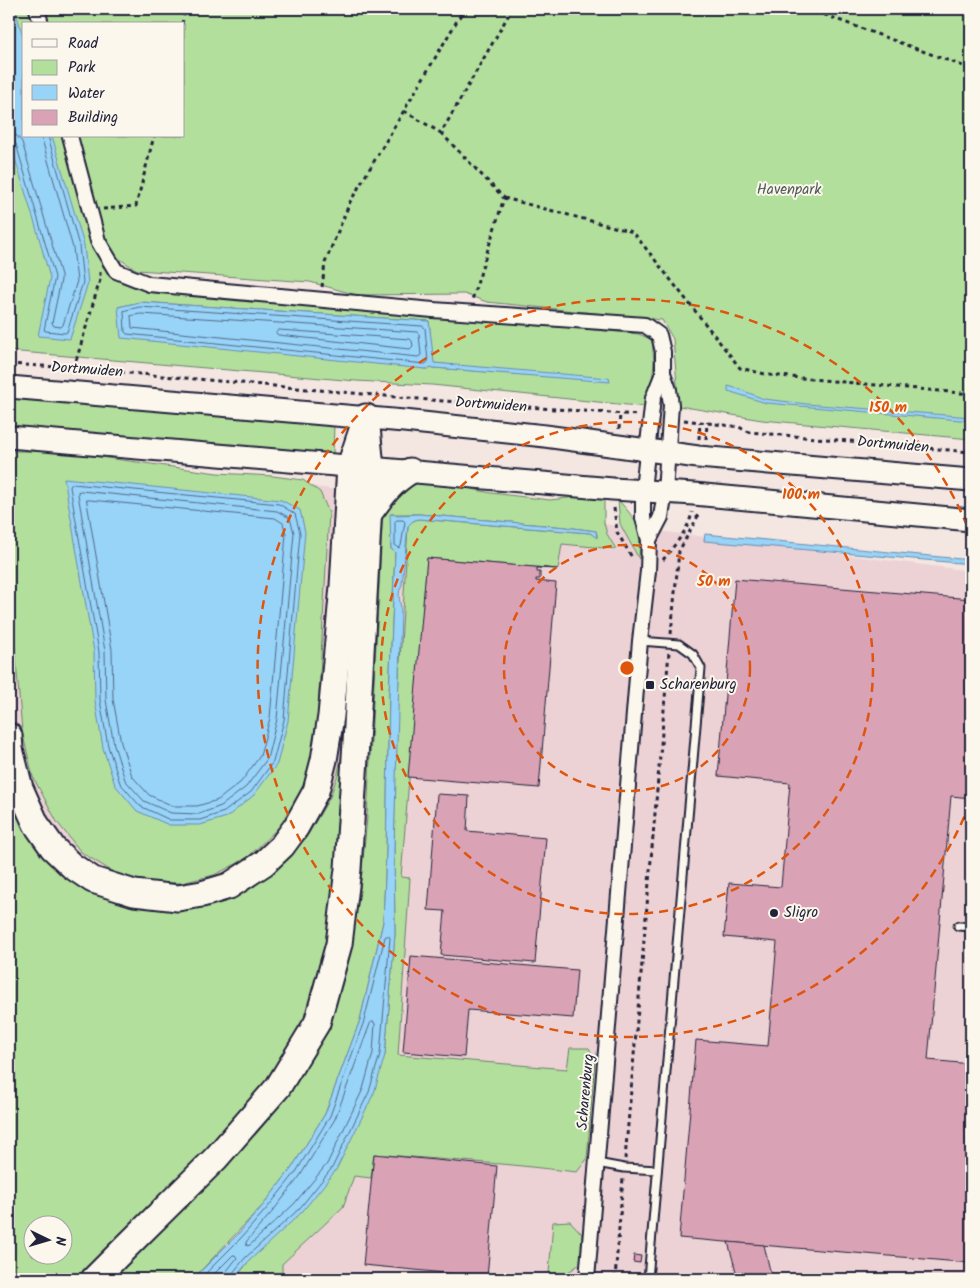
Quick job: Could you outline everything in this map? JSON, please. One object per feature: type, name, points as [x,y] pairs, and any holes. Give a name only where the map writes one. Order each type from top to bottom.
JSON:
[{"type":"highway","points":[[9,736],[10,749],[20,788],[36,824],[53,848],[72,866],[93,880],[134,893],[178,898],[202,894],[229,886],[264,863],[282,846],[296,827],[316,791],[324,760],[331,716],[343,586],[361,467],[366,417]]},
{"type":"highway","points":[[94,1279],[216,1158],[278,1087],[316,1023],[339,944],[348,869],[368,515],[361,467]]},
{"type":"highway","points":[[368,515],[391,485],[410,471]]},
{"type":"main road","name":"Dortmuiden","points":[[9,387],[366,417],[536,435],[704,457],[971,480]]},
{"type":"main road","points":[[9,437],[643,490],[971,520]]},
{"type":"street","points":[[37,9],[40,22]]},
{"type":"street","points":[[71,138],[98,241],[116,271],[149,284],[468,312],[645,324],[659,335],[663,352],[664,374],[670,390],[670,419],[657,452]]},
{"type":"street","points":[[649,540],[661,517],[665,492],[651,417],[653,398],[664,374]]},
{"type":"street","name":"Scharenburg","points":[[587,1279],[640,641],[648,571],[649,540],[643,518],[643,490],[657,452]]},
{"type":"lane","points":[[640,641],[679,644],[693,654],[701,668],[648,1279]]},
{"type":"lane","points":[[958,926],[971,927]]},
{"type":"lane","points":[[597,1163],[624,1168],[657,1170]]},
{"type":"path","points":[[182,22],[185,9]]},
{"type":"path","points":[[321,299],[325,263],[350,202],[464,9]]},
{"type":"path","points":[[441,133],[512,9]]},
{"type":"path","points":[[809,9],[971,69]]},
{"type":"path","points":[[404,111],[441,133],[504,198],[633,232],[740,368],[769,375],[971,394]]},
{"type":"path","points":[[90,210],[136,206],[153,138]]},
{"type":"path","points":[[468,312],[504,198]]},
{"type":"path","points":[[74,368],[100,280],[98,241]]},
{"type":"path","name":"Dortmuiden","points":[[9,364],[651,417]]},
{"type":"path","name":"Dortmuiden","points":[[670,419],[739,427],[748,432],[971,452]]},
{"type":"path","points":[[704,457],[707,422]]},
{"type":"path","points":[[615,1279],[679,551],[697,518],[700,495]]},
{"type":"shaded area","points":[[9,448],[971,571],[971,1279],[9,1279]]},
{"type":"green space","points":[[9,9],[30,9],[33,22],[22,22],[22,138],[66,138],[88,223],[103,267],[120,282],[144,291],[639,334],[652,340],[654,362],[647,407],[432,385],[356,381],[9,351]],"holes":[[[140,302],[429,321],[433,363],[610,381],[434,368],[425,369],[118,307]]]},
{"type":"green space","name":"Havenpark","points":[[42,9],[971,9],[971,439],[762,420],[679,406],[673,339],[662,320],[487,302],[464,294],[357,295],[310,282],[137,270],[118,258],[106,240],[78,138],[185,138],[185,22],[45,22]]},
{"type":"green space","points":[[9,393],[331,420],[334,426],[333,454],[328,456],[9,429]]},
{"type":"green space","points":[[9,451],[56,451],[217,473],[273,476],[303,480],[320,492],[329,513],[317,728],[306,782],[285,821],[246,859],[214,875],[182,883],[147,882],[113,872],[81,852],[57,822],[33,777],[22,731],[15,648],[9,607]]},
{"type":"green space","points":[[414,483],[443,483],[491,493],[550,500],[594,495],[604,498],[604,523],[607,534],[616,549],[562,544],[558,569],[427,558],[401,877],[410,878],[398,1055],[567,1069],[570,1048],[589,1048],[595,1060],[587,1159],[577,1172],[374,1154],[371,1178],[354,1176],[343,1207],[282,1264],[282,1279],[235,1279],[249,1261],[385,1055],[395,934],[394,849],[397,712],[408,526],[418,519],[590,533],[597,537],[596,531],[566,527],[419,514],[391,514],[391,549],[395,551],[383,922],[360,1020],[325,1114],[291,1169],[264,1204],[193,1279],[106,1279],[328,1023],[347,967],[360,891],[367,818],[383,509],[401,488]]},
{"type":"green space","points":[[618,500],[637,526],[640,540],[639,559],[620,524]]},
{"type":"green space","points":[[342,753],[349,759],[340,888],[311,1012],[287,1061],[218,1146],[111,1244],[80,1279],[9,1279],[9,993],[12,902],[9,772],[61,866],[221,898],[253,885],[280,866],[306,838],[330,797]]},
{"type":"green space","points":[[570,1221],[582,1234],[580,1264],[564,1275],[549,1273],[553,1222]]},
{"type":"water","points":[[9,9],[15,9],[22,33],[22,138],[53,138],[84,245],[88,283],[70,339],[38,336],[50,278],[9,139]]},
{"type":"water","points":[[140,302],[429,321],[434,363],[609,378],[610,382],[434,368],[425,369],[121,338],[118,307]]},
{"type":"water","points":[[728,386],[764,399],[971,417],[971,421],[766,403],[728,391]]},
{"type":"water","points":[[64,478],[281,500],[300,510],[305,532],[288,721],[277,764],[254,795],[227,817],[200,825],[169,825],[137,811],[115,785],[103,748],[95,701],[94,652]]},
{"type":"water","points":[[390,514],[419,514],[566,527],[596,531],[597,538],[590,533],[418,519],[408,526],[402,585],[399,594],[401,609],[394,849],[395,934],[385,1055],[374,1093],[336,1170],[302,1212],[249,1261],[234,1279],[193,1279],[238,1234],[291,1169],[325,1114],[360,1020],[383,922],[395,552],[391,549]]},
{"type":"water","points":[[705,534],[971,560],[971,564],[704,541]]},
{"type":"building","points":[[427,558],[558,569],[537,568],[537,572],[540,572],[540,579],[536,579],[536,581],[556,583],[539,788],[408,777]]},
{"type":"building","points":[[735,579],[971,599],[971,798],[951,796],[928,1060],[971,1064],[971,1263],[679,1238],[696,1040],[768,1046],[777,942],[724,937],[729,883],[781,887],[790,783],[718,776]]},
{"type":"building","points":[[437,794],[469,796],[467,831],[546,838],[535,963],[441,955],[445,911],[428,910]]},
{"type":"building","points":[[411,956],[577,970],[573,1018],[468,1010],[464,1057],[403,1052]]},
{"type":"building","points":[[374,1154],[497,1166],[487,1277],[363,1265]]},
{"type":"building","points":[[728,1242],[764,1245],[772,1279],[738,1279]]},
{"type":"building","points":[[634,1255],[641,1256],[640,1263],[633,1262]]},
{"type":"place","name":"Scharenburg","points":[[650,685]]},
{"type":"place","name":"Sligro","points":[[774,913]]}]
